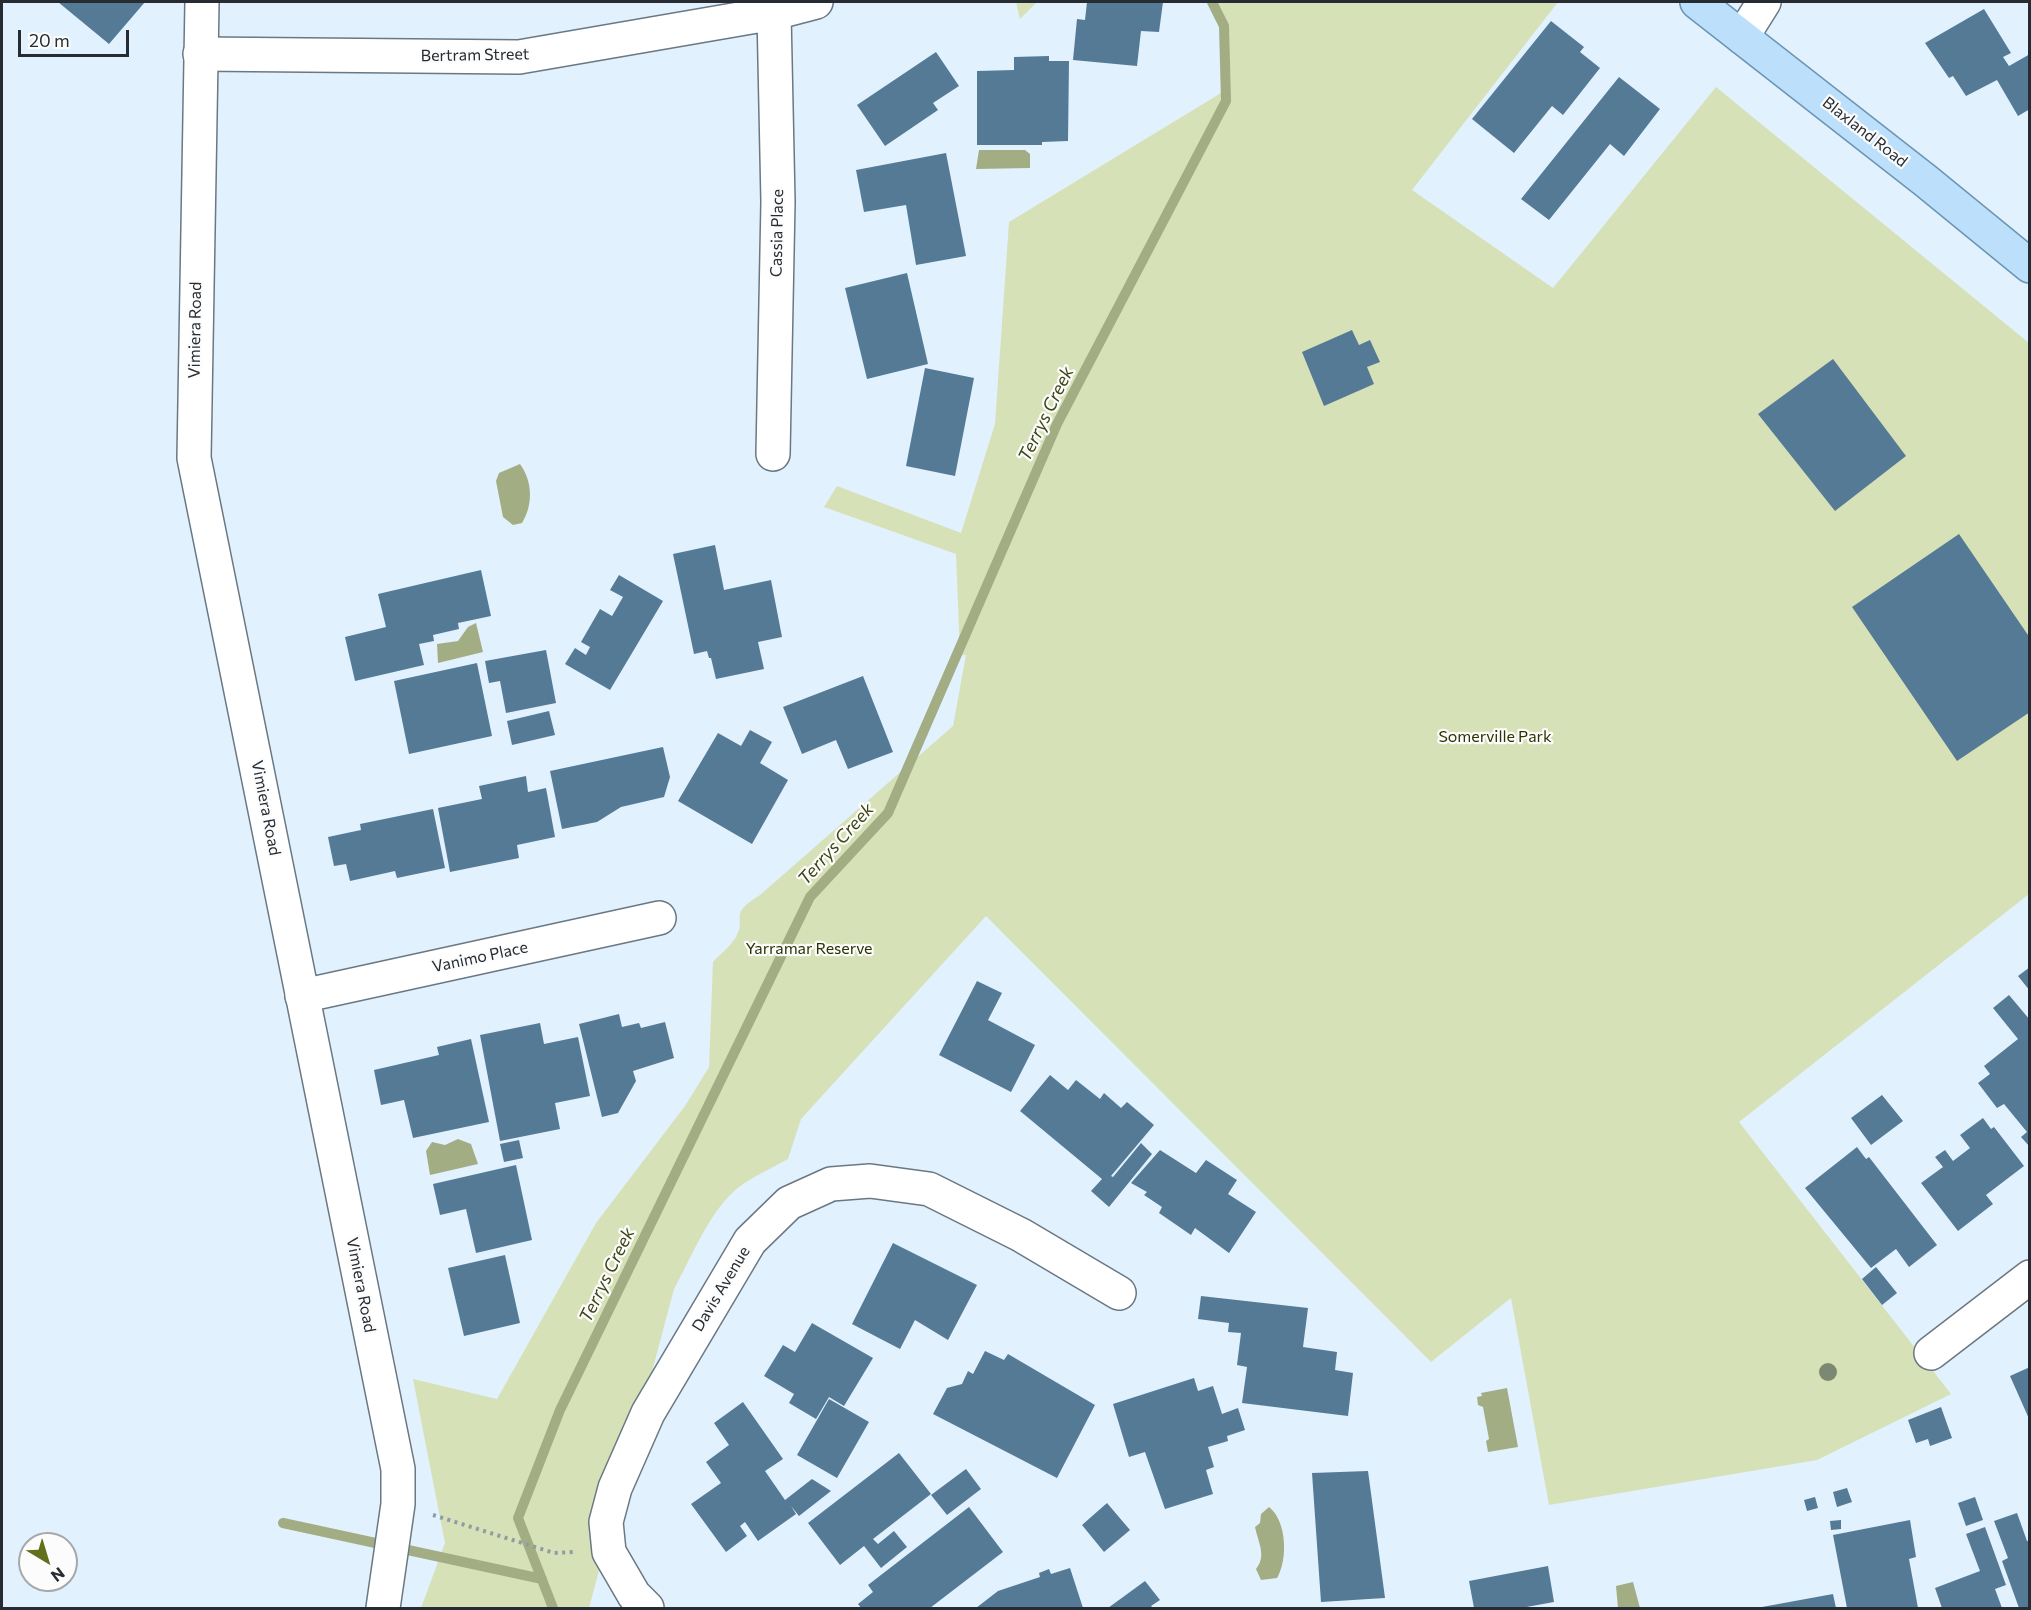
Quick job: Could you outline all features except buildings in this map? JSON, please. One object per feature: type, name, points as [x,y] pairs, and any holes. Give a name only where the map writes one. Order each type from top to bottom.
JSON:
[{"type":"main road","name":"Blaxland Road","points":[[1697,2],[1926,181],[2030,266]]},
{"type":"street","name":"Vimiera Road","points":[[202,2],[194,458],[398,1469],[398,1504],[387,1593]]},
{"type":"street","name":"Bertram Street","points":[[200,54],[519,57],[774,13],[816,2]]},
{"type":"street","points":[[1742,37],[1764,2]]},
{"type":"street","name":"Cassia Place","points":[[773,454],[778,202],[774,13]]},
{"type":"street","name":"Vanimo Place","points":[[302,996],[659,918]]},
{"type":"street","name":"Davis Avenue","points":[[647,1608],[633,1595],[609,1552],[606,1522],[615,1488],[648,1413],[750,1241],[789,1203],[831,1184],[870,1181],[929,1189],[1021,1235],[1119,1293]]},
{"type":"street","points":[[1931,1353],[2030,1277]]},
{"type":"path","points":[[398,1504],[554,1553]]},
{"type":"green space","points":[[1016,2],[1037,2],[1020,19]]},
{"type":"green space","name":"Somerville Park","points":[[1212,2],[1558,2],[1412,190],[1553,288],[1716,87],[2029,343],[2029,894],[1739,1122],[1951,1394],[1817,1460],[1549,1505],[1511,1298],[1431,1362],[986,916],[801,1119],[788,1159],[739,1187],[719,1207],[702,1234],[674,1289],[589,1608],[421,1608],[445,1543],[413,1379],[497,1399],[596,1223],[685,1106],[709,1067],[713,962],[736,937],[744,907],[953,726],[966,655],[960,655],[956,554],[824,507],[837,486],[961,533],[995,424],[1009,222],[1226,90],[1224,26]]},
{"type":"shaded area","points":[[979,150],[1025,150],[1030,154],[1030,168],[976,169]]},
{"type":"shaded area","points":[[520,464],[527,478],[530,501],[522,523],[513,525],[503,517],[496,481],[499,473]]},
{"type":"shaded area","points":[[476,623],[483,652],[438,663],[437,644],[458,641],[468,627]]},
{"type":"shaded area","points":[[458,1139],[471,1144],[478,1164],[430,1175],[426,1151],[432,1142],[445,1145]]},
{"type":"shaded area","points":[[1507,1388],[1518,1447],[1488,1452],[1486,1441],[1489,1439],[1483,1407],[1478,1405],[1477,1397],[1482,1396],[1481,1393]]},
{"type":"shaded area","points":[[1269,1507],[1275,1513],[1282,1531],[1283,1561],[1277,1578],[1261,1580],[1256,1569],[1261,1554],[1255,1527],[1260,1523],[1261,1514]]},
{"type":"shaded area","points":[[1633,1582],[1640,1608],[1618,1608],[1616,1586]]},
{"type":"waterway","name":"Terrys Creek","points":[[553,1608],[518,1518],[560,1410],[810,897],[888,813],[1057,424],[1226,101],[1224,26],[1212,2]]},
{"type":"waterway","points":[[283,1523],[542,1579]]},
{"type":"park label","name":"Yarramar Reserve","points":[[809,949]]}]
